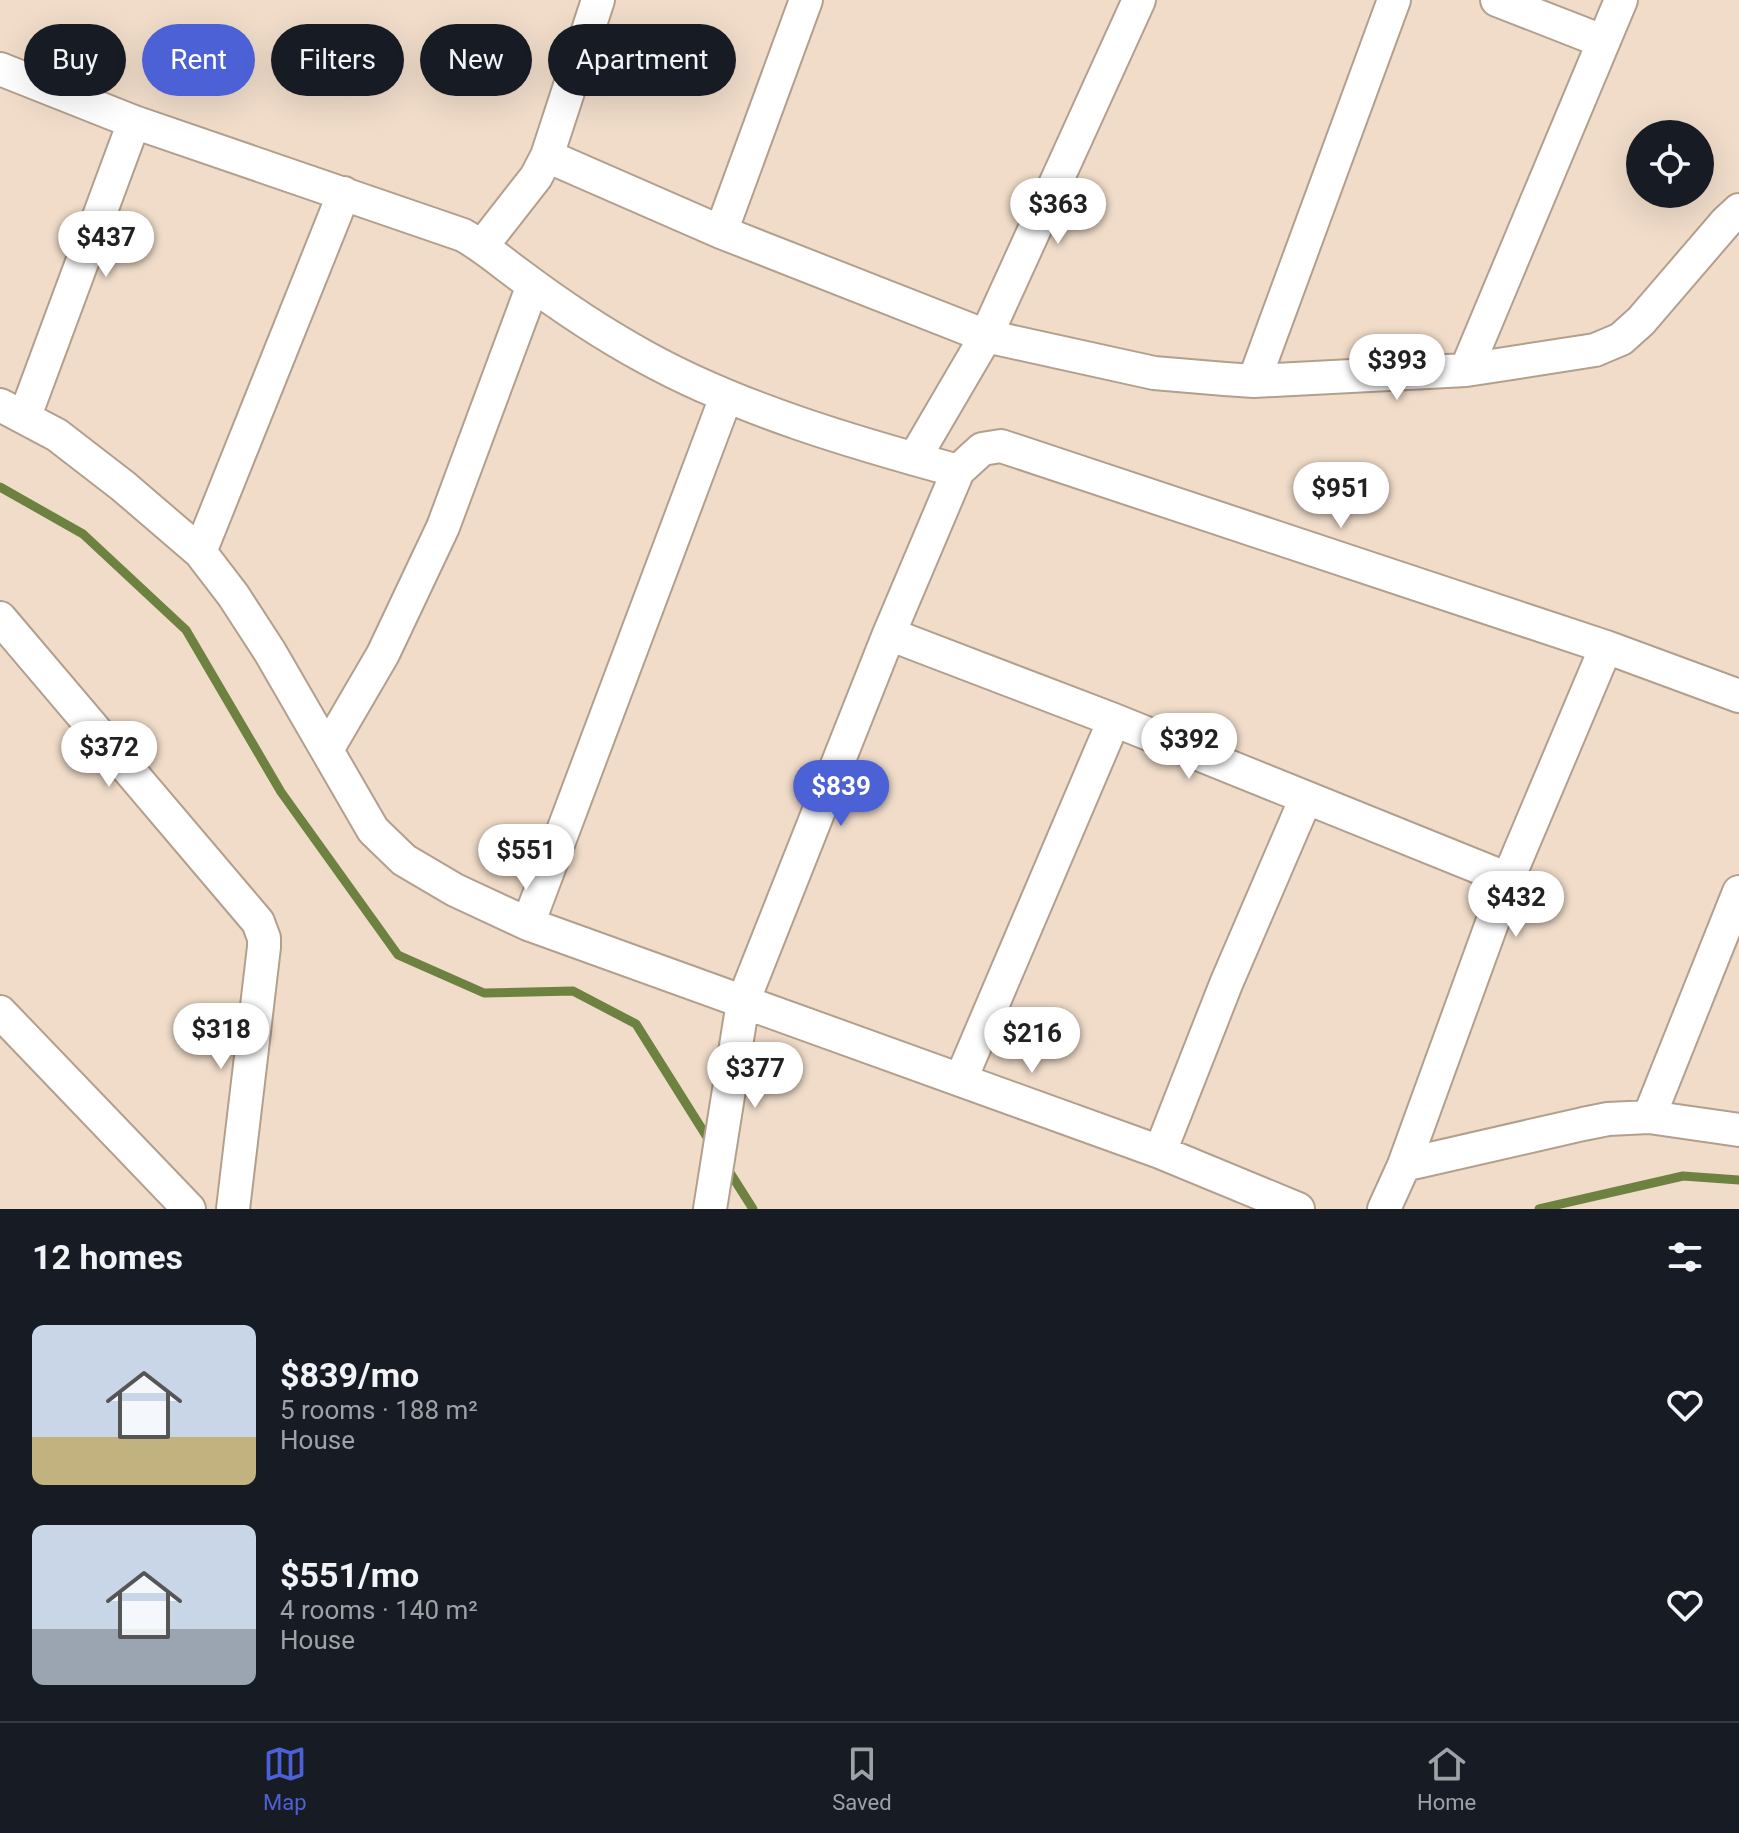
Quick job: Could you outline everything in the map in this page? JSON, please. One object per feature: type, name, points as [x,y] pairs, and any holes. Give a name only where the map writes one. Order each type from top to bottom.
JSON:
[{"type":"street","points":[[482,246],[536,177],[547,156],[598,0]]},
{"type":"street","points":[[721,232],[806,0]]},
{"type":"street","points":[[914,459],[986,336],[1139,0]]},
{"type":"street","points":[[1254,381],[1394,0]]},
{"type":"street","points":[[1497,0],[1602,41]]},
{"type":"street","points":[[1466,370],[1621,0]]},
{"type":"street","points":[[0,69],[134,122],[453,231],[482,246],[533,285],[645,357],[726,397],[958,471]]},
{"type":"street","points":[[134,122],[12,410],[57,435],[200,552],[270,652],[373,830],[404,860],[455,890],[528,924],[1160,1152],[1298,1209]]},
{"type":"street","points":[[547,156],[721,232],[986,336],[1154,373],[1254,381],[1466,370],[1595,350],[1621,339],[1641,321],[1739,210]]},
{"type":"street","points":[[200,552],[344,193]]},
{"type":"street","points":[[327,750],[383,654],[437,541],[533,285]]},
{"type":"street","points":[[528,924],[726,397]]},
{"type":"street","points":[[710,1209],[743,1002],[889,634],[958,471],[982,449],[1001,446],[1606,647],[1739,696]]},
{"type":"street","points":[[0,618],[263,930],[264,947],[233,1209]]},
{"type":"street","points":[[889,634],[1114,720],[1508,879]]},
{"type":"street","points":[[1384,1209],[1404,1165],[1508,879],[1606,647]]},
{"type":"street","points":[[961,1079],[1114,720]]},
{"type":"street","points":[[1160,1152],[1226,984],[1306,798]]},
{"type":"street","points":[[1649,1117],[1739,892]]},
{"type":"street","points":[[0,1012],[189,1209]]},
{"type":"street","points":[[1404,1165],[1608,1119],[1649,1117],[1739,1130]]},
{"type":"waterway","points":[[0,487],[83,534],[186,630],[281,792],[398,955],[484,993],[573,991],[636,1024],[712,1145]]},
{"type":"waterway","points":[[727,1168],[753,1209]]},
{"type":"waterway","points":[[1539,1209],[1683,1176],[1739,1180]]}]
